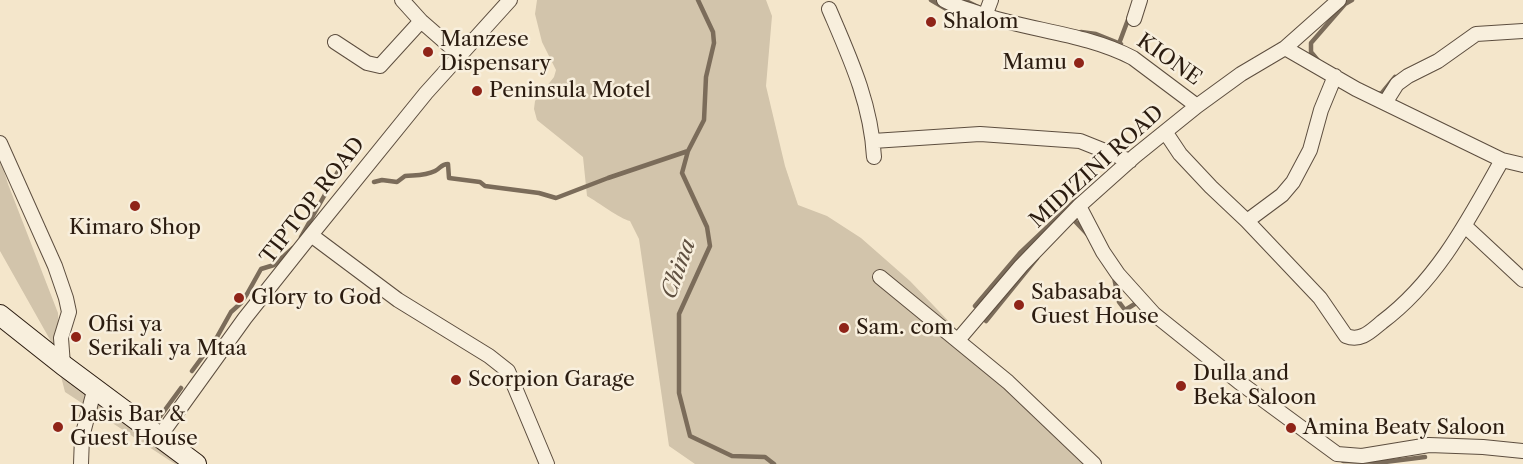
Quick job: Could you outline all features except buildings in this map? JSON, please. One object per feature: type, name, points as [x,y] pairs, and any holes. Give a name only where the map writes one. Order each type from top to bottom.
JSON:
[{"type":"street","points":[[402,0],[421,21],[461,56]]},
{"type":"street","name":"TIPTOP ROAD","points":[[160,436],[245,318],[311,235],[426,93],[510,0]]},
{"type":"street","name":"KIONE","points":[[944,0],[1017,26],[1100,43],[1133,58],[1197,106]]},
{"type":"street","points":[[985,16],[991,0]]},
{"type":"street","points":[[1134,19],[1140,0]]},
{"type":"street","name":"MIDIZINI ROAD","points":[[958,340],[1021,266],[1079,206],[1197,106],[1241,74],[1285,48],[1339,0]]},
{"type":"street","points":[[829,9],[862,89],[874,157]]},
{"type":"street","points":[[335,42],[368,63],[380,66],[421,21]]},
{"type":"street","points":[[1385,103],[1397,84],[1438,61],[1476,34],[1523,31]]},
{"type":"street","points":[[1285,48],[1385,103],[1502,160],[1523,165]]},
{"type":"street","points":[[1247,221],[1282,195],[1293,182],[1310,150],[1321,110],[1335,76]]},
{"type":"street","points":[[1166,133],[1179,154],[1320,298],[1346,336],[1351,338],[1362,338],[1396,312],[1435,272],[1465,226],[1502,160]]},
{"type":"street","points":[[873,141],[980,134],[1080,141],[1130,161]]},
{"type":"street","points":[[0,143],[66,298],[69,312],[61,338],[63,364]]},
{"type":"street","points":[[1079,206],[1103,252],[1118,274],[1154,314],[1239,382],[1337,454],[1362,456],[1429,445],[1523,451]]},
{"type":"street","points":[[1465,226],[1523,280]]},
{"type":"street","points":[[311,235],[398,300],[489,356],[507,371],[547,464]]},
{"type":"street","points":[[880,277],[1008,382],[1094,464]]},
{"type":"street","points":[[0,315],[196,464]]},
{"type":"street","points":[[81,464],[82,437],[95,387]]},
{"type":"shaded area","points":[[537,0],[766,0],[772,16],[766,86],[785,166],[798,205],[827,216],[861,238],[910,281],[1088,464],[695,464],[669,446],[639,239],[630,221],[587,196],[583,157],[537,120],[534,109],[535,101],[554,77],[556,70],[542,42],[535,14]]},
{"type":"shaded area","points":[[0,158],[58,313],[60,359],[196,464],[175,464],[65,392],[53,345],[0,251]]},
{"type":"waterway","name":"China","points":[[698,0],[713,32],[714,43],[706,77],[704,120],[688,151],[682,173],[707,227],[710,246],[679,314],[679,393],[690,436],[732,456],[765,457],[774,464]]},
{"type":"waterway","points":[[931,0],[955,12]]},
{"type":"waterway","points":[[964,0],[978,7]]},
{"type":"waterway","points":[[1321,64],[1311,52],[1311,43],[1345,4],[1352,0]]},
{"type":"waterway","points":[[1120,41],[1129,17]]},
{"type":"waterway","points":[[1081,32],[1096,34],[1121,44]]},
{"type":"waterway","points":[[1376,93],[1381,94],[1395,77]]},
{"type":"waterway","points":[[374,182],[382,180],[397,182],[405,176],[428,174],[448,164],[449,178],[556,198],[688,151]]},
{"type":"waterway","points":[[301,237],[341,166]]},
{"type":"waterway","points":[[975,306],[1020,253],[1076,200]]},
{"type":"waterway","points":[[1071,217],[1088,235]]},
{"type":"waterway","points":[[192,371],[217,337],[231,312],[241,303],[261,269],[274,265],[293,248]]},
{"type":"waterway","points":[[986,321],[1037,258]]},
{"type":"waterway","points":[[1114,277],[1119,302],[1125,310],[1138,302]]},
{"type":"waterway","points":[[159,418],[181,388]]},
{"type":"waterway","points":[[1343,461],[1385,462],[1425,457]]},
{"type":"place","name":"Shalom","points":[[931,22]]},
{"type":"place","name":"Manzese Dispensary","points":[[428,52]]},
{"type":"place","name":"Mamu","points":[[1079,63]]},
{"type":"place","name":"Peninsula Motel","points":[[477,91]]},
{"type":"place","name":"Kimaro Shop","points":[[135,206]]},
{"type":"place","name":"Glory to God","points":[[239,298]]},
{"type":"place","name":"Sabasaba Guest House","points":[[1019,305]]},
{"type":"place","name":"Sam. com","points":[[844,328]]},
{"type":"place","name":"Ofisi ya Serikali ya Mtaa","points":[[76,337]]},
{"type":"place","name":"Scorpion Garage","points":[[456,380]]},
{"type":"place","name":"Dulla and Beka Saloon","points":[[1181,386]]},
{"type":"place","name":"Dasis Bar & Guest House","points":[[58,427]]},
{"type":"place","name":"Amina Beaty Saloon","points":[[1291,428]]}]
